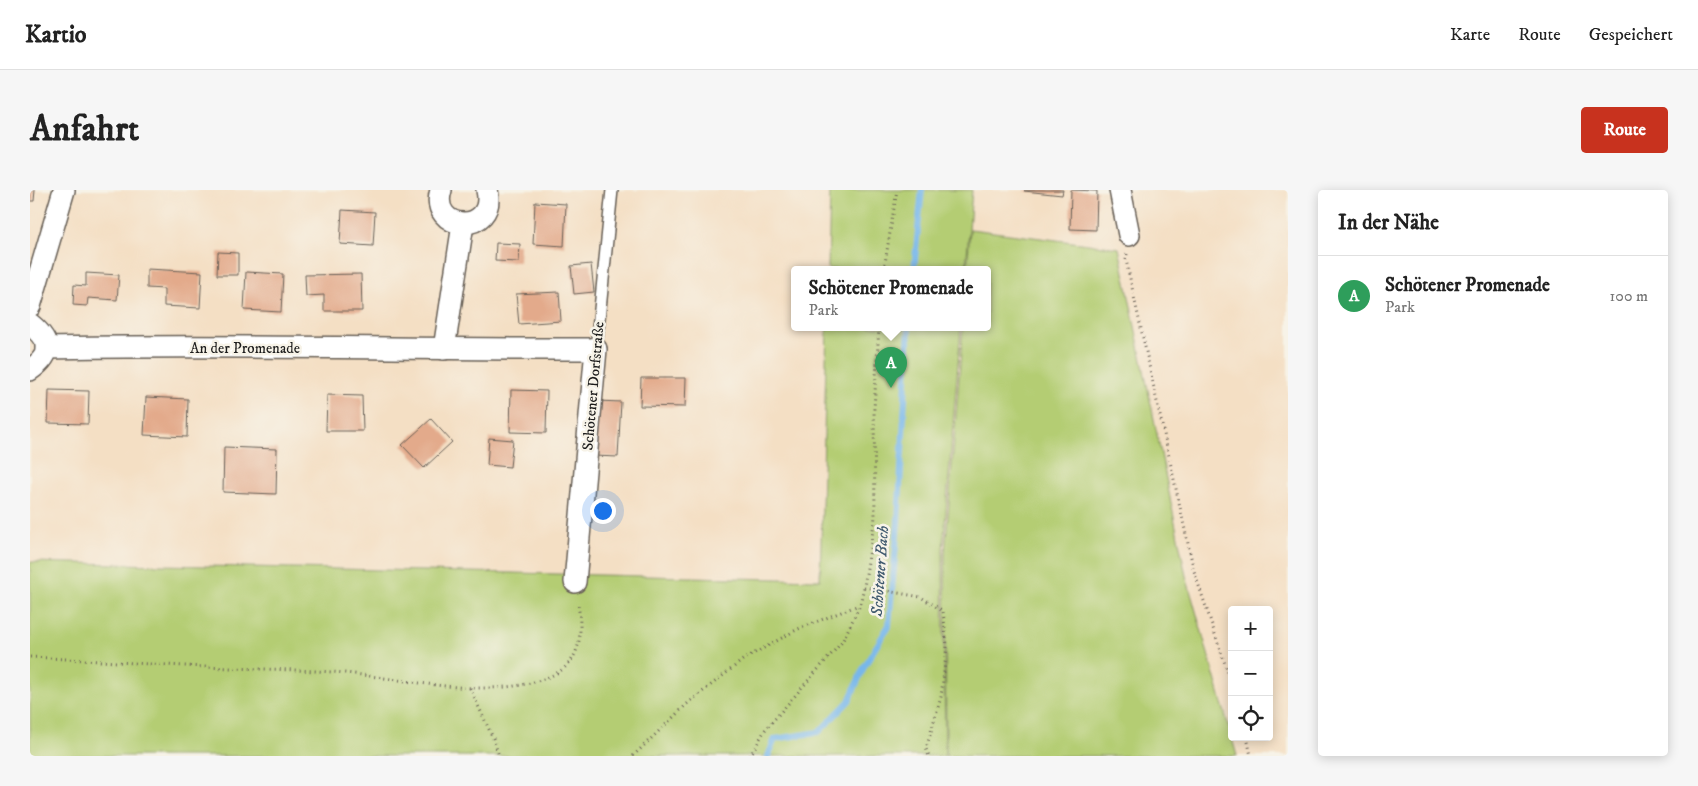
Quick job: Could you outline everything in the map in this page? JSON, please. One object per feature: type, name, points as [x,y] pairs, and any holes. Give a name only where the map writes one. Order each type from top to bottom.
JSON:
[{"type":"street","points":[[30,306],[64,190]]},
{"type":"street","points":[[441,190],[440,204],[442,212],[448,218],[463,224],[478,219],[484,213],[489,198],[487,190]]},
{"type":"street","points":[[1120,190],[1129,234]]},
{"type":"street","points":[[444,350],[463,224]]},
{"type":"street","points":[[30,324],[44,338],[46,348],[44,357],[30,370]]},
{"type":"street","name":"An der Promenade","points":[[46,348],[596,349]]},
{"type":"street","name":"Schötener Dorfstraße","points":[[575,582],[596,349]]},
{"type":"lane","name":"Schötener Dorfstraße","points":[[596,349],[612,190]]},
{"type":"path","points":[[884,266],[897,190]]},
{"type":"path","points":[[1129,234],[1126,260],[1194,571],[1228,673]]},
{"type":"path","points":[[750,756],[765,730],[842,642],[860,605],[875,517],[874,409],[878,331]]},
{"type":"path","points":[[30,657],[334,672],[470,688],[517,686],[554,675],[569,662],[578,650],[581,625],[575,582]]},
{"type":"path","points":[[864,587],[921,597],[943,611],[947,646],[942,697],[926,749],[928,756]]},
{"type":"path","points":[[633,756],[687,704],[744,659],[798,629],[860,605]]},
{"type":"path","points":[[470,688],[493,738],[498,756]]},
{"type":"path","points":[[1248,741],[1251,756]]},
{"type":"green space","points":[[830,190],[972,190],[966,266],[828,266]]},
{"type":"green space","points":[[970,229],[1119,248],[1186,576],[1228,724],[1228,741],[1233,741],[1237,756],[946,756],[945,552],[963,331],[991,331],[991,266],[967,266]]},
{"type":"green space","points":[[827,331],[961,331],[943,550],[945,756],[30,756],[30,562],[820,580]]},
{"type":"building","points":[[30,190],[35,190],[34,201],[30,201]]},
{"type":"building","points":[[1025,190],[1063,190],[1062,195]]},
{"type":"building","points":[[1071,190],[1097,191],[1096,230],[1070,229]]},
{"type":"building","points":[[535,202],[566,204],[564,246],[533,244]]},
{"type":"building","points":[[342,210],[375,212],[373,246],[340,244]]},
{"type":"building","points":[[496,243],[520,244],[519,262],[495,261]]},
{"type":"building","points":[[218,252],[238,253],[238,275],[217,275]]},
{"type":"building","points":[[591,264],[594,292],[574,294],[571,266]]},
{"type":"building","points":[[147,269],[202,272],[200,308],[164,306],[164,289],[147,288]]},
{"type":"building","points":[[246,272],[283,274],[281,312],[244,310]]},
{"type":"building","points":[[86,273],[119,275],[117,300],[88,298],[87,306],[73,305],[74,285],[86,286]]},
{"type":"building","points":[[361,274],[362,311],[324,311],[324,295],[306,296],[305,275]]},
{"type":"building","points":[[559,292],[561,321],[519,324],[516,294]]},
{"type":"building","points":[[641,378],[686,378],[685,407],[640,406]]},
{"type":"building","points":[[49,390],[89,391],[88,424],[48,423]]},
{"type":"building","points":[[511,390],[547,391],[546,433],[510,432]]},
{"type":"building","points":[[327,395],[362,396],[363,431],[326,431]]},
{"type":"building","points":[[146,397],[188,399],[187,437],[144,435]]},
{"type":"building","points":[[597,401],[621,402],[618,457],[594,456]]},
{"type":"building","points":[[431,419],[452,442],[424,468],[402,445]]},
{"type":"building","points":[[489,438],[513,440],[510,467],[487,465]]},
{"type":"building","points":[[224,447],[277,449],[276,494],[223,492]]},
{"type":"waterway","name":"Schötener Bach","points":[[914,266],[922,190]]},
{"type":"waterway","name":"Schötener Bach","points":[[768,756],[775,739],[819,732],[849,701],[864,667],[889,625],[898,523],[909,331]]},
{"type":"place","name":"Schötener Promenade","points":[[891,388]]}]
